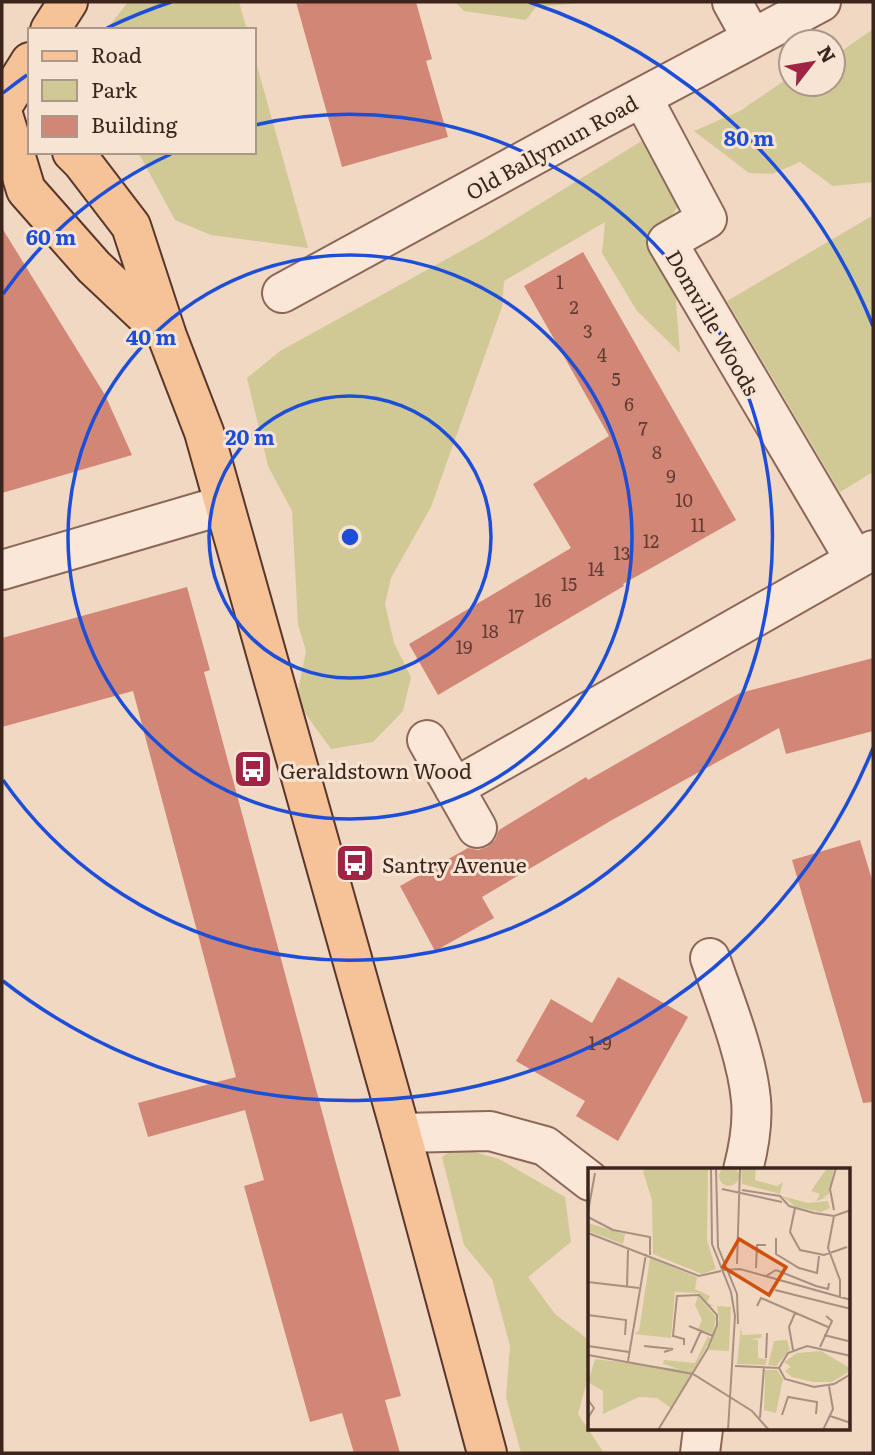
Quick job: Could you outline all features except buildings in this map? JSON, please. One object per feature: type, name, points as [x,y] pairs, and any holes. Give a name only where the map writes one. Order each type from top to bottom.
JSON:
[{"type":"main road","points":[[51,28],[68,2]]},
{"type":"main road","points":[[28,65],[2,109],[26,190],[94,267],[167,336]]},
{"type":"main road","points":[[2,109],[28,125]]},
{"type":"main road","points":[[74,154],[131,226],[167,336],[204,432],[401,1133],[487,1453]]},
{"type":"street","points":[[732,2],[752,38]]},
{"type":"street","name":"Old Ballymun Road","points":[[282,293],[821,2]]},
{"type":"street","name":"Domville Woods","points":[[454,788],[864,555],[667,242],[707,219],[642,97]]},
{"type":"street","points":[[2,570],[224,505]]},
{"type":"street","points":[[426,740],[477,828]]},
{"type":"street","points":[[710,958],[738,1041],[751,1100],[750,1146],[744,1168]]},
{"type":"street","points":[[401,1133],[490,1131],[545,1146],[588,1179]]},
{"type":"street","points":[[700,1453],[703,1430]]},
{"type":"green space","points":[[128,2],[239,2],[246,28],[108,28]]},
{"type":"green space","points":[[455,2],[593,2],[536,7],[526,20],[464,11]]},
{"type":"green space","points":[[873,29],[873,182],[833,186],[800,162],[772,174],[749,173],[694,131],[740,111],[777,86],[777,98],[847,98],[847,47]]},
{"type":"green space","points":[[256,62],[308,248],[211,235],[175,220],[139,154],[256,154]]},
{"type":"green space","points":[[653,134],[683,199],[656,238],[675,289],[680,353],[637,311],[602,253],[605,222],[504,281],[502,307],[431,507],[391,578],[385,604],[394,643],[411,677],[403,711],[373,742],[331,749],[296,701],[306,651],[298,625],[292,511],[268,466],[247,378],[280,351],[483,239]]},
{"type":"green space","points":[[872,216],[873,472],[840,492],[727,301]]},
{"type":"green space","points":[[457,1147],[499,1159],[565,1197],[571,1242],[528,1277],[555,1314],[588,1339],[588,1377],[578,1414],[604,1453],[521,1453],[506,1397],[510,1346],[492,1279],[464,1245],[442,1157]]},
{"type":"place","name":"Geraldstown Wood","points":[[253,769]]},
{"type":"place","name":"Santry Avenue","points":[[355,863]]}]
